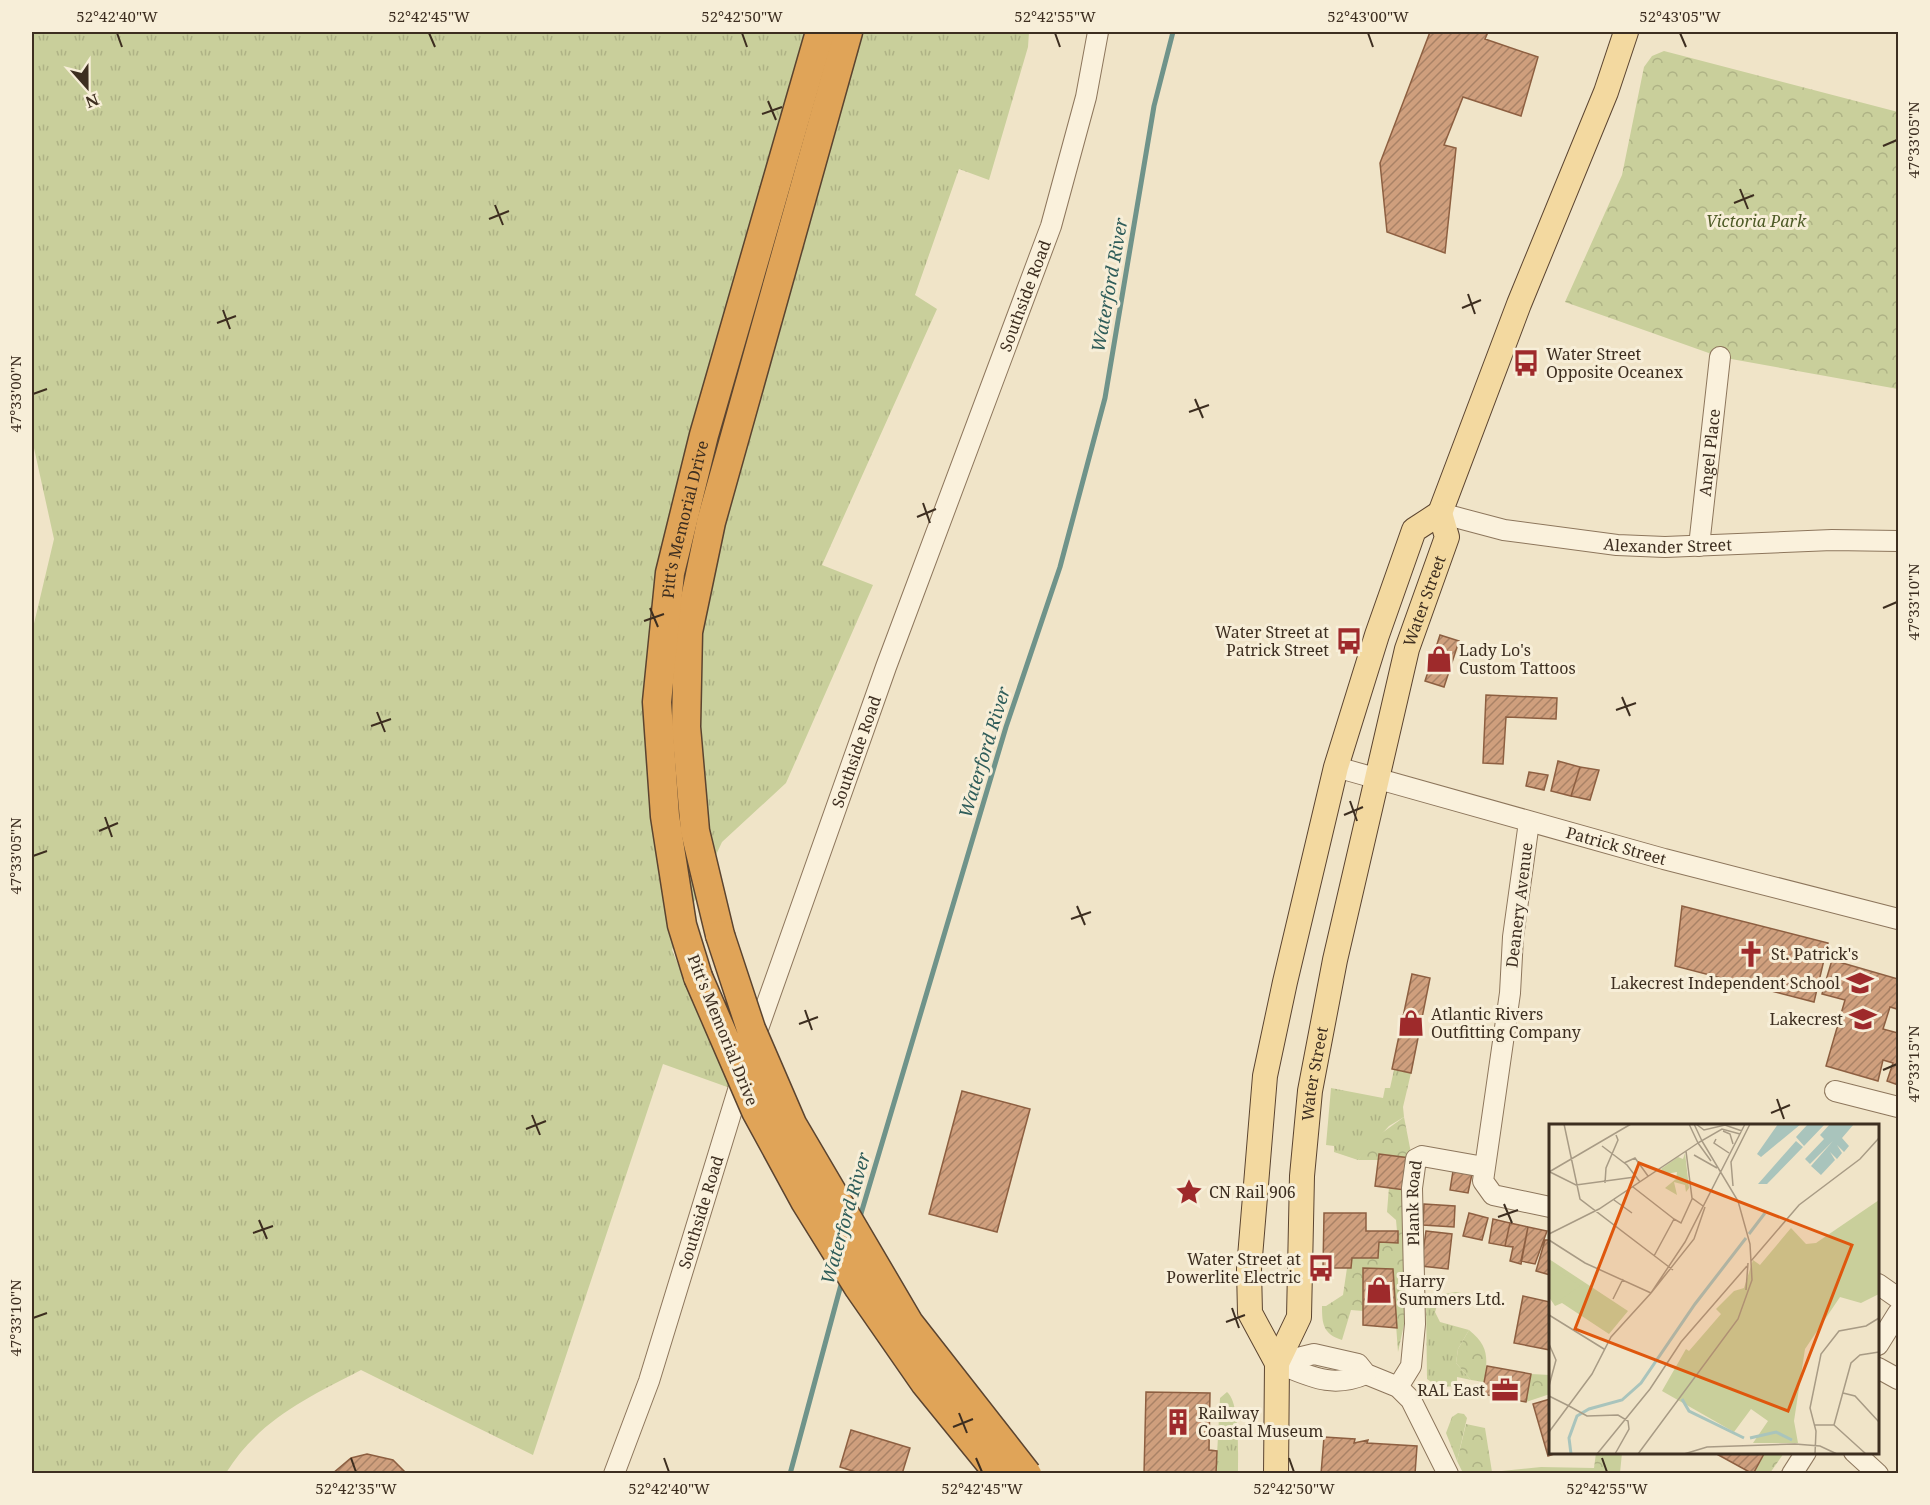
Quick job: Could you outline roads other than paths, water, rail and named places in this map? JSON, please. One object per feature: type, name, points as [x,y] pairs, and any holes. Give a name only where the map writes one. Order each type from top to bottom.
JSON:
[{"type":"highway","name":"Pitt's Memorial Drive","points":[[820,32],[704,435],[670,573],[657,702],[664,816],[682,925],[698,977],[756,1111],[805,1201],[859,1288],[925,1383],[999,1473]]},
{"type":"highway","name":"Pitt's Memorial Drive","points":[[848,32],[717,500],[688,632],[686,726],[695,831],[720,935],[751,1029],[792,1124],[909,1323],[1027,1473]]},
{"type":"main road","points":[[1440,513],[1519,304],[1606,92],[1626,32]]},
{"type":"main road","name":"Water Street","points":[[1440,513],[1447,537],[1407,649],[1379,779],[1335,960],[1310,1091],[1302,1176],[1299,1317],[1277,1363],[1250,1313],[1249,1269],[1264,1083],[1285,982],[1336,766],[1377,634],[1414,530],[1440,513]]},
{"type":"main road","points":[[1276,1473],[1277,1363]]},
{"type":"street","name":"Southside Road","points":[[614,1473],[649,1381],[764,1008],[903,619],[1051,226],[1086,97],[1098,32]]},
{"type":"street","name":"Angel Place","points":[[1699,546],[1720,357]]},
{"type":"street","name":"Alexander Street","points":[[1440,513],[1504,530],[1617,545],[1699,546],[1832,540],[1899,542]]},
{"type":"street","name":"Patrick Street","points":[[1336,766],[1529,822],[1899,920]]},
{"type":"street","name":"Deanery Avenue","points":[[1484,1167],[1510,993],[1513,937],[1529,822]]},
{"type":"street","points":[[1834,1091],[1899,1107]]},
{"type":"street","name":"Plank Road","points":[[1398,1387],[1410,1366],[1415,1281],[1412,1188],[1416,1159],[1422,1156],[1484,1167]]},
{"type":"street","points":[[1484,1167],[1483,1181],[1493,1195],[1549,1207]]},
{"type":"street","points":[[1879,1285],[1899,1298]]},
{"type":"street","points":[[1879,1343],[1899,1313]]},
{"type":"street","points":[[1277,1363],[1314,1378],[1346,1382],[1366,1374],[1398,1387],[1412,1400],[1448,1473]]},
{"type":"street","points":[[1879,1369],[1899,1379]]},
{"type":"street","points":[[1792,1473],[1805,1454]]},
{"type":"street","points":[[1856,1454],[1878,1473]]},
{"type":"waterway","name":"Waterford River","points":[[860,1217],[1006,727],[1060,567],[1105,398],[1154,106],[1173,32]]},
{"type":"waterway","name":"Waterford River","points":[[790,1474],[842,1281]]},
{"type":"place","name":"Water Street Opposite Oceanex","points":[[1526,363]]},
{"type":"place","name":"Water Street at Patrick Street","points":[[1349,641]]},
{"type":"place","name":"Lady Lo's Custom Tattoos","points":[[1439,659]]},
{"type":"place","name":"St. Patrick's","points":[[1751,954]]},
{"type":"place","name":"Lakecrest Independent School","points":[[1860,983]]},
{"type":"place","name":"Lakecrest","points":[[1863,1019]]},
{"type":"place","name":"Atlantic Rivers Outfitting Company","points":[[1411,1023]]},
{"type":"place","name":"CN Rail 906","points":[[1189,1192]]},
{"type":"place","name":"Water Street at Powerlite Electric","points":[[1321,1268]]},
{"type":"place","name":"Harry Summers Ltd.","points":[[1379,1290]]},
{"type":"place","name":"RAL East","points":[[1505,1390]]},
{"type":"place","name":"Railway Coastal Museum","points":[[1178,1422]]},
{"type":"park label","name":"Victoria Park","points":[[1756,221]]}]
